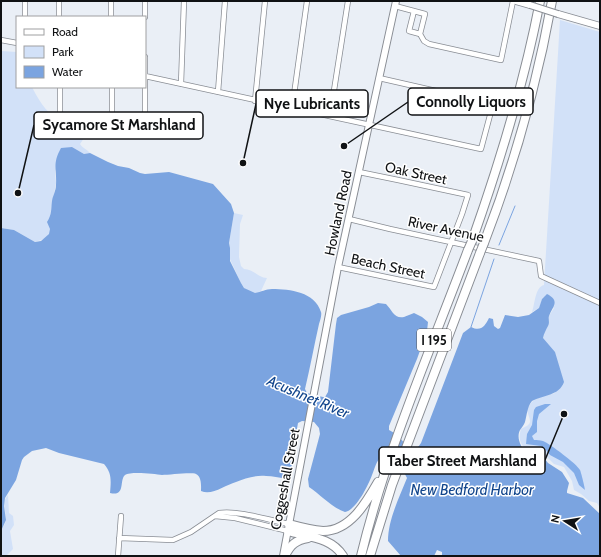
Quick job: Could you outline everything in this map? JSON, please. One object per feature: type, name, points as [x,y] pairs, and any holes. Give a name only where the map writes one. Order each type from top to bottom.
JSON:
[{"type":"highway","name":"I 195","points":[[361,556],[372,512],[387,465],[494,180],[527,62],[540,1]]},
{"type":"highway","name":"I 195","points":[[370,556],[394,476],[498,207],[537,75],[552,1]]},
{"type":"highway","points":[[288,528],[322,531],[343,525],[354,517],[363,507],[387,465]]},
{"type":"highway","points":[[374,556],[384,506]]},
{"type":"highway","points":[[288,528],[318,538],[333,545],[343,556]]},
{"type":"highway","points":[[284,556],[294,543],[305,539],[318,538]]},
{"type":"main road","points":[[515,1],[600,26]]},
{"type":"main road","name":"Howland Road","points":[[311,407],[338,267],[395,4]]},
{"type":"main road","name":"Coggeshall Street","points":[[284,556],[311,407]]},
{"type":"street","points":[[25,1],[25,16]]},
{"type":"street","points":[[59,1],[59,16]]},
{"type":"street","points":[[111,1],[111,16]]},
{"type":"street","points":[[145,1],[145,16]]},
{"type":"street","points":[[181,84],[184,1]]},
{"type":"street","points":[[218,92],[225,1]]},
{"type":"street","points":[[255,101],[265,1]]},
{"type":"street","points":[[292,109],[307,1]]},
{"type":"street","points":[[330,116],[348,1]]},
{"type":"street","points":[[414,11],[409,31],[420,34],[426,42],[435,46],[501,60],[515,1]]},
{"type":"street","points":[[395,4],[425,14],[420,34]]},
{"type":"street","points":[[1,40],[16,43]]},
{"type":"street","points":[[146,76],[481,149],[493,104],[379,78]]},
{"type":"street","points":[[60,88],[60,115]]},
{"type":"street","points":[[112,88],[112,115]]},
{"type":"street","points":[[145,88],[145,122]]},
{"type":"street","name":"Oak Street","points":[[359,172],[468,196],[451,241]]},
{"type":"street","name":"River Avenue","points":[[349,219],[539,261],[541,276],[600,303]]},
{"type":"street","name":"Beach Street","points":[[338,267],[434,287],[451,241]]},
{"type":"street","points":[[118,556],[121,516]]},
{"type":"street","points":[[119,538],[173,540],[191,532],[215,516],[235,518],[288,528]]},
{"type":"green space","points":[[560,20],[600,32],[600,508],[597,503],[589,501],[574,490],[572,481],[564,467],[554,464],[542,452],[528,451],[521,444],[520,438],[521,429],[530,422],[527,410],[529,405],[538,398],[555,393],[543,338],[548,325],[549,316],[554,308],[543,297],[539,308],[532,312],[537,292],[541,286],[544,285]]},
{"type":"green space","points":[[1,51],[16,52],[16,88],[32,88],[38,99],[55,118],[67,124],[84,117],[96,119],[86,131],[80,144],[90,153],[84,154],[72,147],[65,149],[55,171],[56,183],[50,217],[52,225],[50,237],[35,242],[14,230],[1,228]]},
{"type":"green space","points":[[234,213],[243,215],[240,224],[239,257],[241,266],[244,269],[251,270],[261,277],[267,278],[261,291],[257,293],[252,293],[244,288],[229,257],[229,243]]},
{"type":"green space","points":[[8,495],[9,513],[13,516],[14,525],[10,531],[13,549],[6,556],[1,556],[1,531],[6,521],[4,504]]},
{"type":"shaded area","points":[[551,404],[539,414],[537,421],[537,432],[532,436],[534,440],[543,441],[551,446],[578,467],[581,471],[585,490],[579,485],[574,473],[563,462],[550,455],[541,446],[526,444],[527,434],[532,425],[534,410],[536,407]]},
{"type":"water","points":[[72,147],[84,154],[90,153],[118,166],[129,168],[140,173],[169,172],[213,184],[231,204],[234,213],[229,243],[230,261],[244,288],[255,293],[268,289],[294,291],[308,296],[318,305],[321,312],[321,318],[305,389],[307,393],[325,397],[328,392],[337,318],[341,315],[378,303],[386,304],[398,317],[404,317],[414,313],[428,322],[427,331],[417,359],[389,426],[389,430],[396,434],[411,449],[418,447],[421,443],[463,333],[471,327],[477,329],[482,327],[489,318],[493,319],[494,326],[498,329],[500,328],[505,315],[518,317],[529,315],[539,308],[542,299],[547,294],[554,299],[555,302],[549,316],[549,325],[543,338],[555,352],[564,382],[562,387],[555,393],[536,399],[530,403],[525,423],[519,433],[519,439],[526,453],[541,454],[548,463],[562,472],[569,483],[567,493],[583,498],[600,514],[600,556],[442,556],[442,552],[437,550],[434,556],[401,556],[388,541],[388,533],[397,501],[407,478],[403,471],[393,462],[382,456],[377,462],[368,485],[361,497],[349,510],[345,512],[340,510],[309,487],[308,479],[320,434],[319,428],[314,422],[302,421],[298,423],[292,467],[288,478],[254,476],[210,492],[201,491],[200,479],[198,475],[193,473],[162,475],[137,473],[125,475],[118,493],[110,493],[110,474],[104,464],[59,453],[46,448],[32,451],[22,460],[16,480],[5,498],[4,506],[6,520],[1,531],[1,228],[14,230],[35,242],[41,241],[49,234],[50,229],[47,222],[51,214],[52,201],[56,187],[56,166],[58,154],[61,148]]},
{"type":"waterway","points":[[499,245],[515,206]]},
{"type":"waterway","points":[[471,327],[494,259]]},
{"type":"place","name":"Connolly Liquors","points":[[344,146]]},
{"type":"place","name":"Nye Lubricants","points":[[243,163]]},
{"type":"place","name":"Sycamore St Marshland","points":[[18,193]]},
{"type":"place","name":"Taber Street Marshland","points":[[564,414]]},
{"type":"water label","name":"Acushnet River","points":[[308,397]]},
{"type":"water label","name":"New Bedford Harbor","points":[[472,490]]}]
